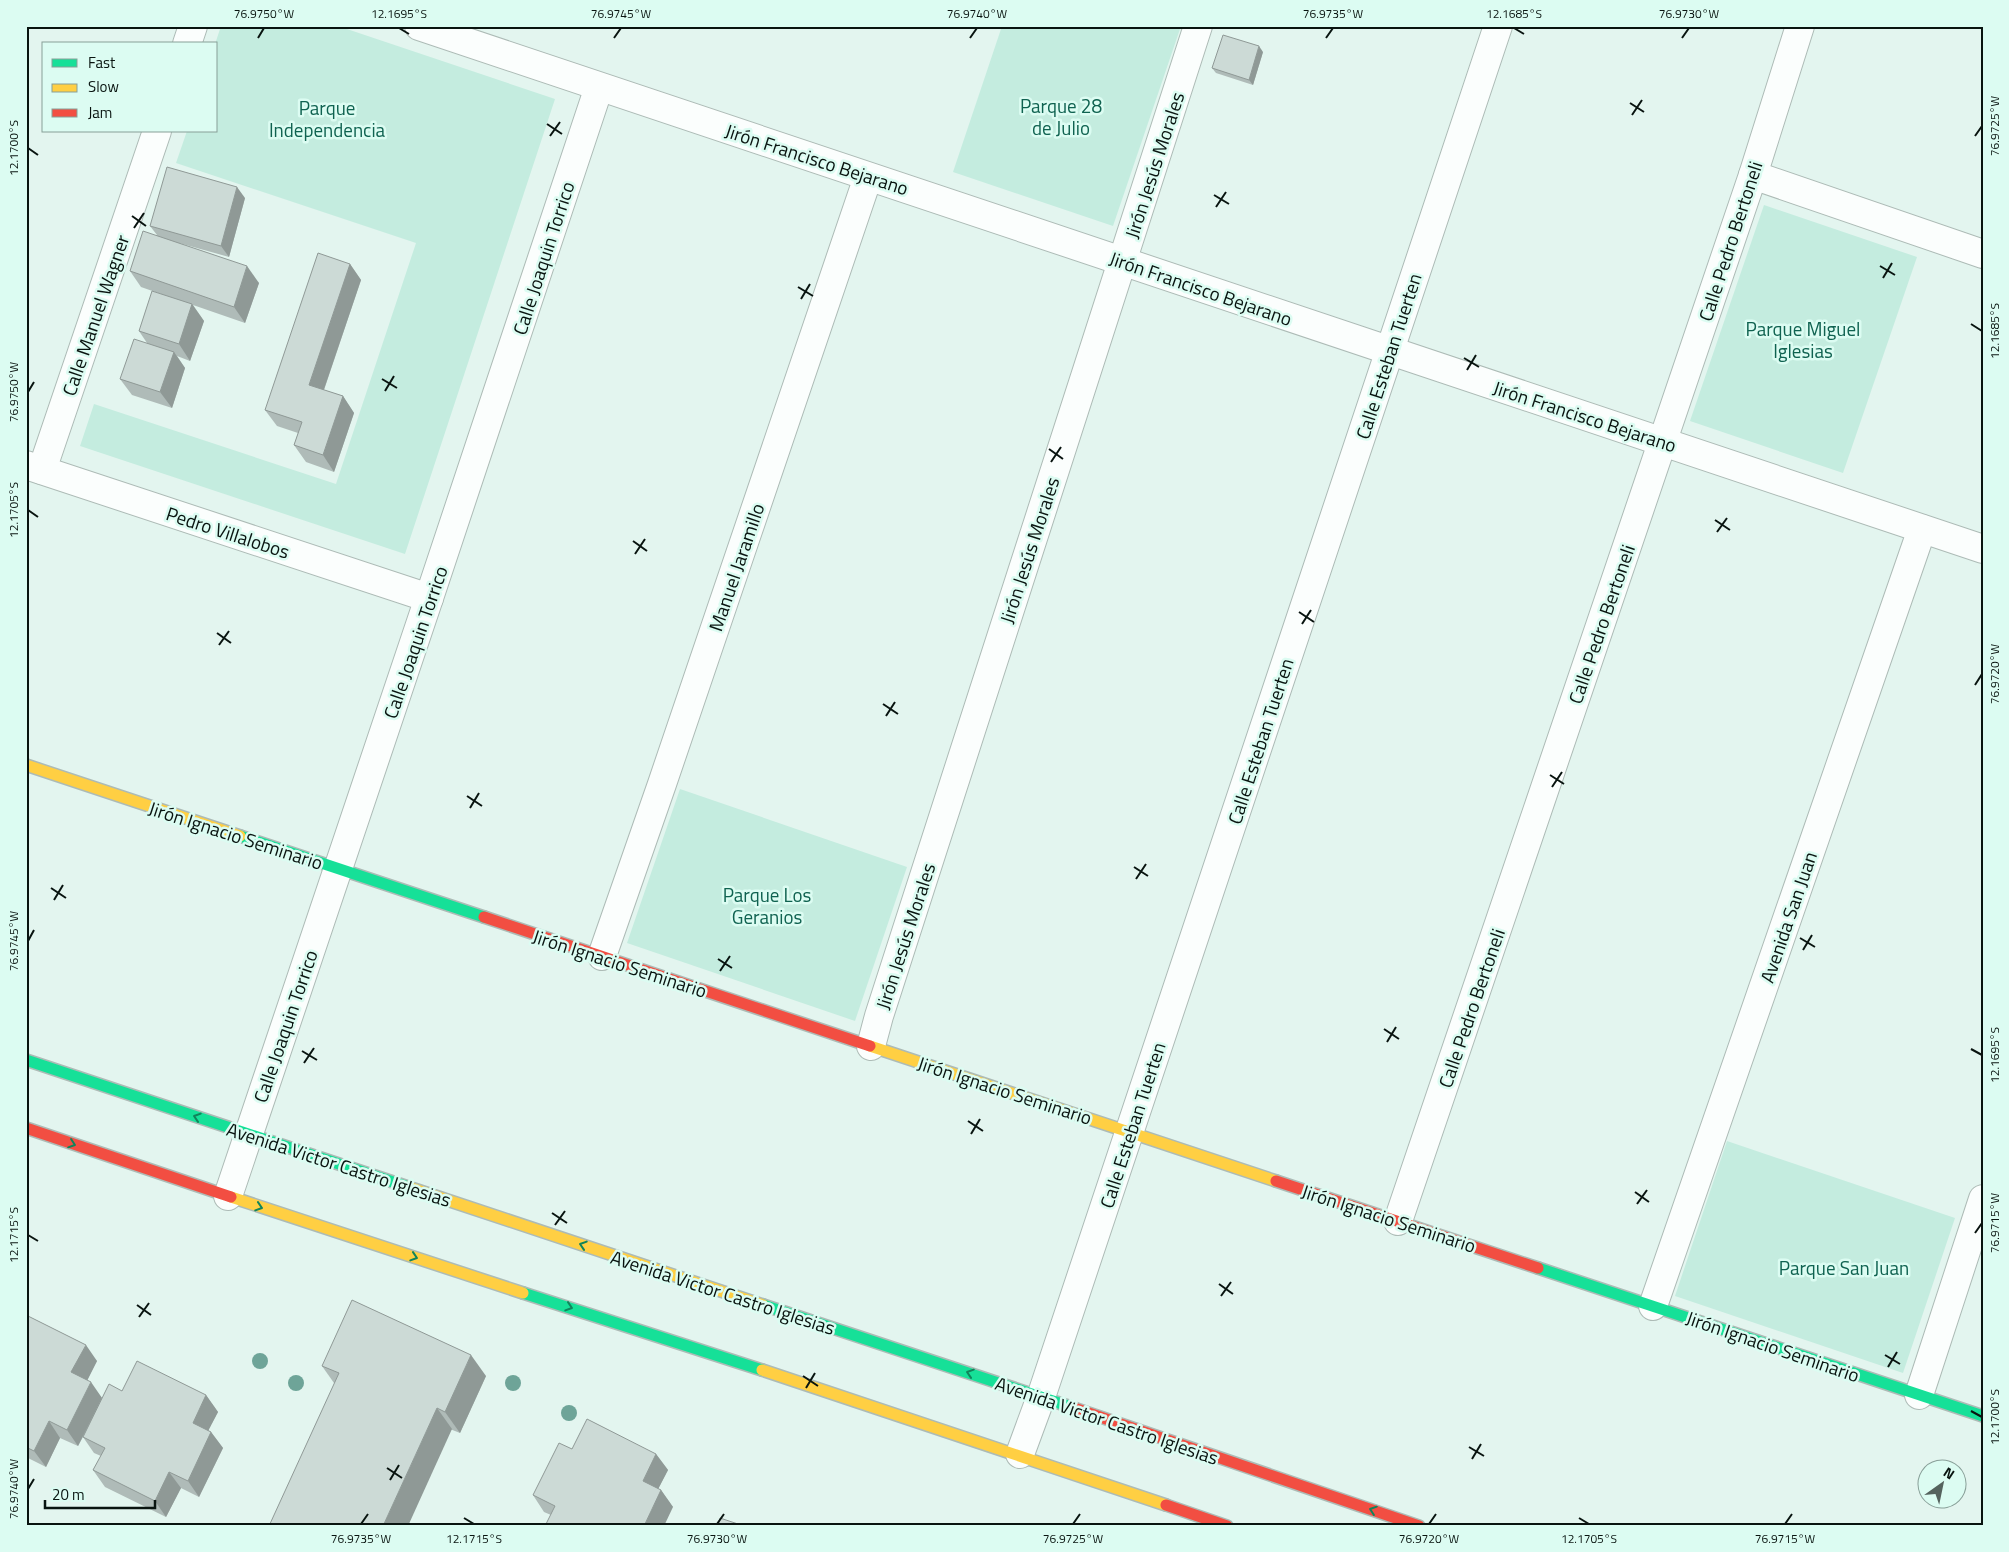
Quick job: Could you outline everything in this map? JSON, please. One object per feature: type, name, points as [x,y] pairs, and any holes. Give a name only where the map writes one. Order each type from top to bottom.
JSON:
[{"type":"street","points":[[188,42],[193,26]]},
{"type":"street","name":"Jirón Francisco Bejarano","points":[[419,26],[1983,549]]},
{"type":"street","name":"Jirón Jesús Morales","points":[[871,1046],[879,1016],[1198,26]]},
{"type":"street","name":"Calle Esteban Tuerten","points":[[1020,1454],[1041,1397],[1498,26]]},
{"type":"street","name":"Calle Pedro Bertoneli","points":[[1398,1221],[1753,175],[1800,26]]},
{"type":"street","name":"Calle Joaquin Torrico","points":[[228,1196],[599,87]]},
{"type":"street","name":"Calle Manuel Wagner","points":[[34,468],[157,132]]},
{"type":"street","points":[[1753,175],[1983,254]]},
{"type":"street","name":"Manuel Jaramillo","points":[[602,956],[868,177]]},
{"type":"street","name":"Pedro Villalobos","points":[[34,468],[429,598]]},
{"type":"street","name":"Avenida San Juan","points":[[1652,1306],[1922,529]]},
{"type":"street","name":"Jirón Ignacio Seminario","points":[[26,765],[1983,1416]]},
{"type":"street","name":"Avenida Victor Castro Iglesias","points":[[26,1060],[1041,1397],[1419,1526]]},
{"type":"street","points":[[26,1128],[228,1196],[1020,1454],[1227,1526]]},
{"type":"street","points":[[1919,1395],[1983,1199]]},
{"type":"green space","name":"Parque Independencia","points":[[221,26],[338,26],[555,99],[405,554],[80,446],[94,404],[336,484],[416,243],[176,163],[187,132],[218,132],[218,42],[216,42]]},
{"type":"green space","name":"Parque 28 de Julio","points":[[1002,26],[1181,26],[1113,226],[953,172]]},
{"type":"green space","name":"Parque Miguel Iglesias","points":[[1764,205],[1917,257],[1843,473],[1690,421]]},
{"type":"green space","name":"Parque Los Geranios","points":[[680,789],[907,867],[855,1021],[627,943]]},
{"type":"green space","name":"Parque San Juan","points":[[1727,1141],[1955,1218],[1903,1373],[1675,1296]]},
{"type":"building","points":[[1223,35],[1259,46],[1249,80],[1212,68]]},
{"type":"building","points":[[167,167],[237,187],[221,246],[150,226]]},
{"type":"building","points":[[143,231],[247,266],[234,307],[130,271]]},
{"type":"building","points":[[318,253],[350,264],[309,385],[343,396],[323,455],[294,445],[302,422],[265,410]]},
{"type":"building","points":[[152,291],[192,304],[179,344],[139,331]]},
{"type":"building","points":[[134,339],[174,352],[160,392],[120,379]]},
{"type":"building","points":[[352,1300],[471,1355],[445,1412],[437,1408],[383,1526],[269,1526],[339,1373],[322,1366]]},
{"type":"building","points":[[26,1315],[86,1345],[71,1372],[91,1382],[67,1430],[49,1421],[34,1451],[26,1447]]},
{"type":"building","points":[[137,1361],[206,1395],[193,1423],[211,1432],[188,1481],[169,1472],[155,1501],[93,1470],[105,1448],[83,1437],[109,1384],[122,1391]]},
{"type":"building","points":[[587,1419],[656,1454],[643,1481],[661,1490],[644,1526],[545,1526],[555,1506],[533,1495],[559,1443],[572,1449]]},
{"type":"building","points":[[720,1518],[744,1526],[718,1526]]},
{"type":"traffic: fast","points":[[240,836],[484,917]]},
{"type":"traffic: fast","points":[[26,1060],[408,1187]]},
{"type":"traffic: fast","points":[[1538,1268],[1983,1416]]},
{"type":"traffic: fast","points":[[523,1293],[762,1370]]},
{"type":"traffic: fast","points":[[763,1305],[1074,1408]]},
{"type":"traffic: slow","points":[[26,765],[240,836]]},
{"type":"traffic: slow","points":[[870,1046],[1276,1181]]},
{"type":"traffic: slow","points":[[408,1187],[763,1305]]},
{"type":"traffic: slow","points":[[231,1197],[523,1293]]},
{"type":"traffic: slow","points":[[762,1370],[1166,1505]]},
{"type":"traffic: jam","points":[[484,917],[870,1046]]},
{"type":"traffic: jam","points":[[26,1128],[231,1197]]},
{"type":"traffic: jam","points":[[1276,1181],[1538,1268]]},
{"type":"traffic: jam","points":[[1074,1408],[1419,1526]]},
{"type":"traffic: jam","points":[[1166,1505],[1227,1526]]}]
